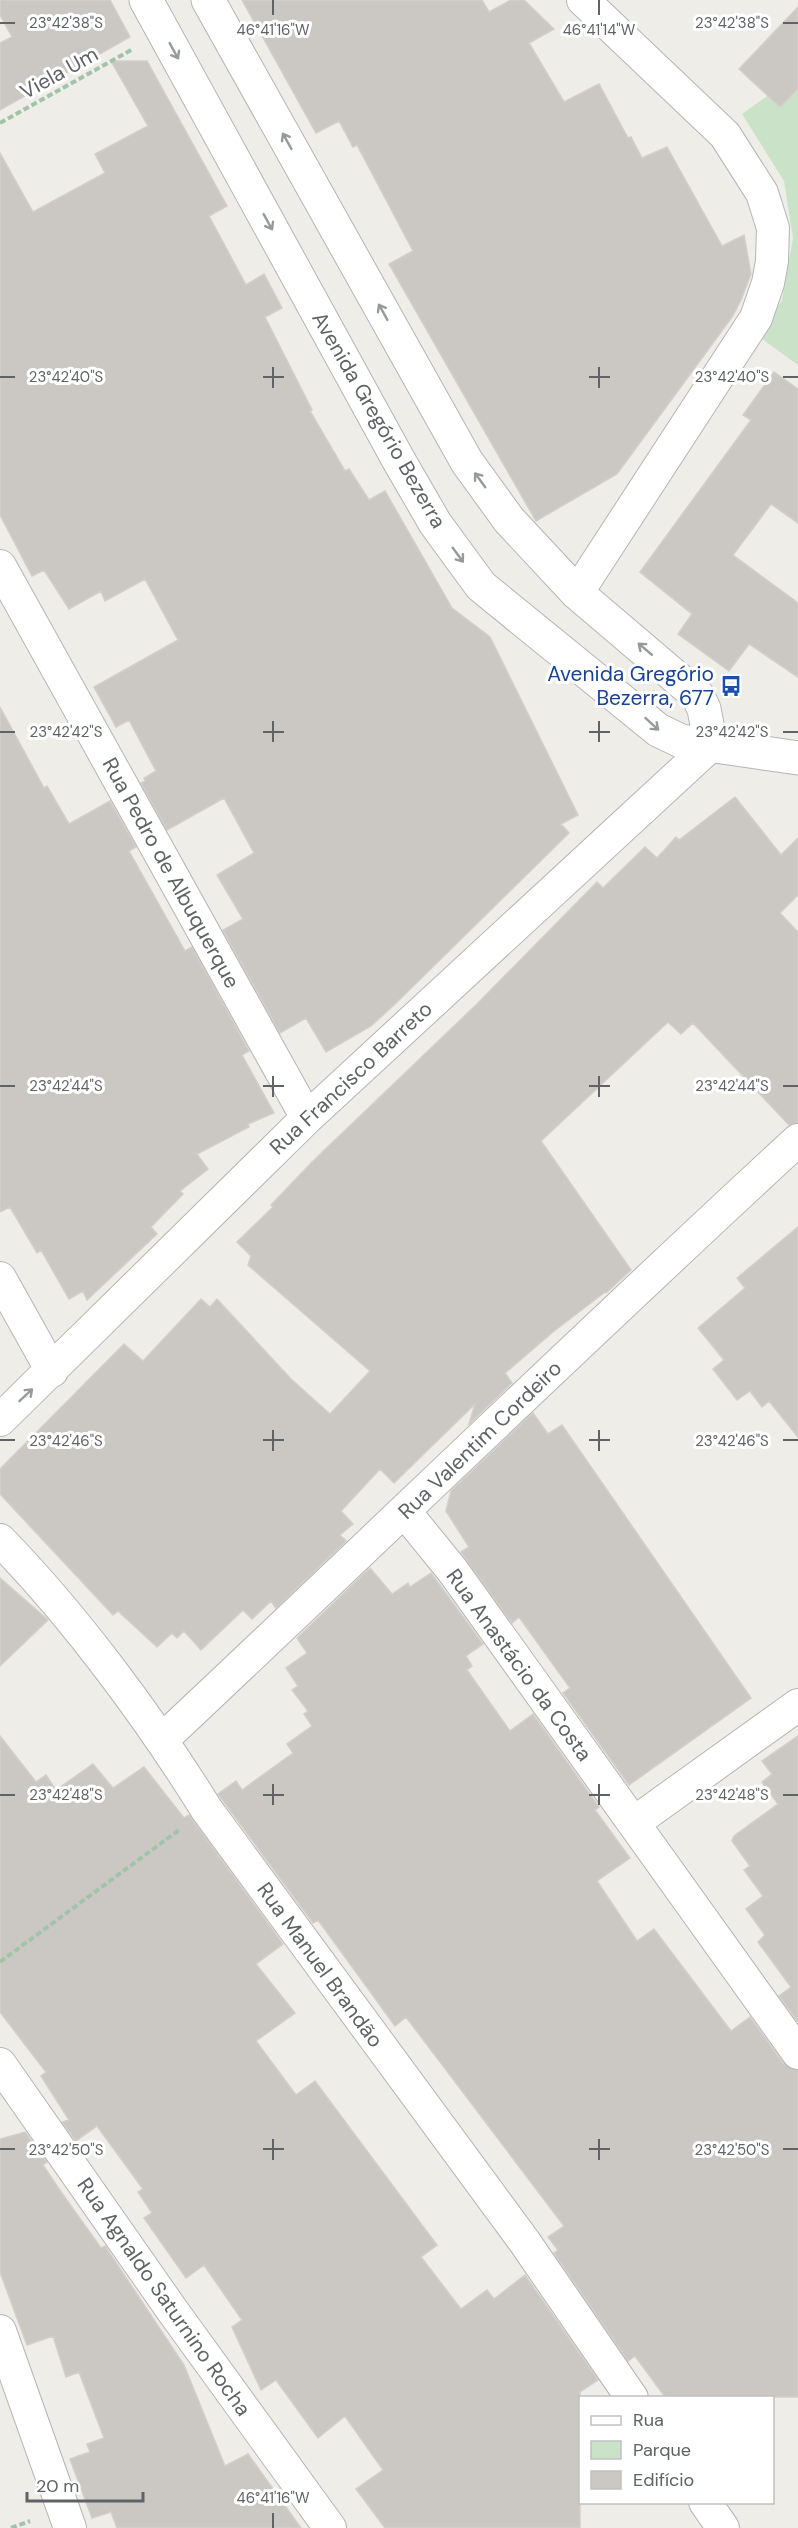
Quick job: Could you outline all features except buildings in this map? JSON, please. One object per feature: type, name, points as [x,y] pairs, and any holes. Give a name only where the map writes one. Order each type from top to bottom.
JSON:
[{"type":"street","name":"Avenida Gregório Bezerra","points":[[146,0],[408,477],[435,522],[481,586],[658,730],[681,741],[798,758]]},
{"type":"street","points":[[208,0],[467,462],[508,520],[577,593],[698,696],[704,709],[711,745]]},
{"type":"street","points":[[577,593],[756,318],[768,283],[773,228],[762,193],[725,135],[583,0]]},
{"type":"street","name":"Rua Pedro de Albuquerque","points":[[0,566],[307,1118]]},
{"type":"street","name":"Rua Francisco Barreto","points":[[0,1420],[307,1118],[711,745]]},
{"type":"street","name":"Rua Valentim Cordeiro","points":[[163,1739],[405,1512],[644,1282],[798,1140]]},
{"type":"street","points":[[0,1278],[51,1371]]},
{"type":"street","name":"Rua Anastácio da Costa","points":[[405,1512],[453,1571],[576,1745],[635,1822],[798,2053]]},
{"type":"street","name":"Rua Manuel Brandão","points":[[0,1540],[33,1573],[163,1739],[207,1810],[524,2241],[631,2396]]},
{"type":"street","points":[[635,1822],[798,1705]]},
{"type":"street","name":"Rua Agnaldo Saturnino Rocha","points":[[0,2064],[172,2310],[330,2528]]},
{"type":"street","points":[[0,2331],[70,2528]]},
{"type":"street","points":[[706,2504],[723,2528]]},
{"type":"path","name":"Viela Um","points":[[0,123],[164,32]]},
{"type":"path","points":[[0,1962],[207,1810]]},
{"type":"green space","points":[[798,74],[798,365],[758,336],[782,300],[793,238],[784,181],[742,114]]},
{"type":"place","name":"Avenida Gregório Bezerra, 677","points":[[731,686]]}]
